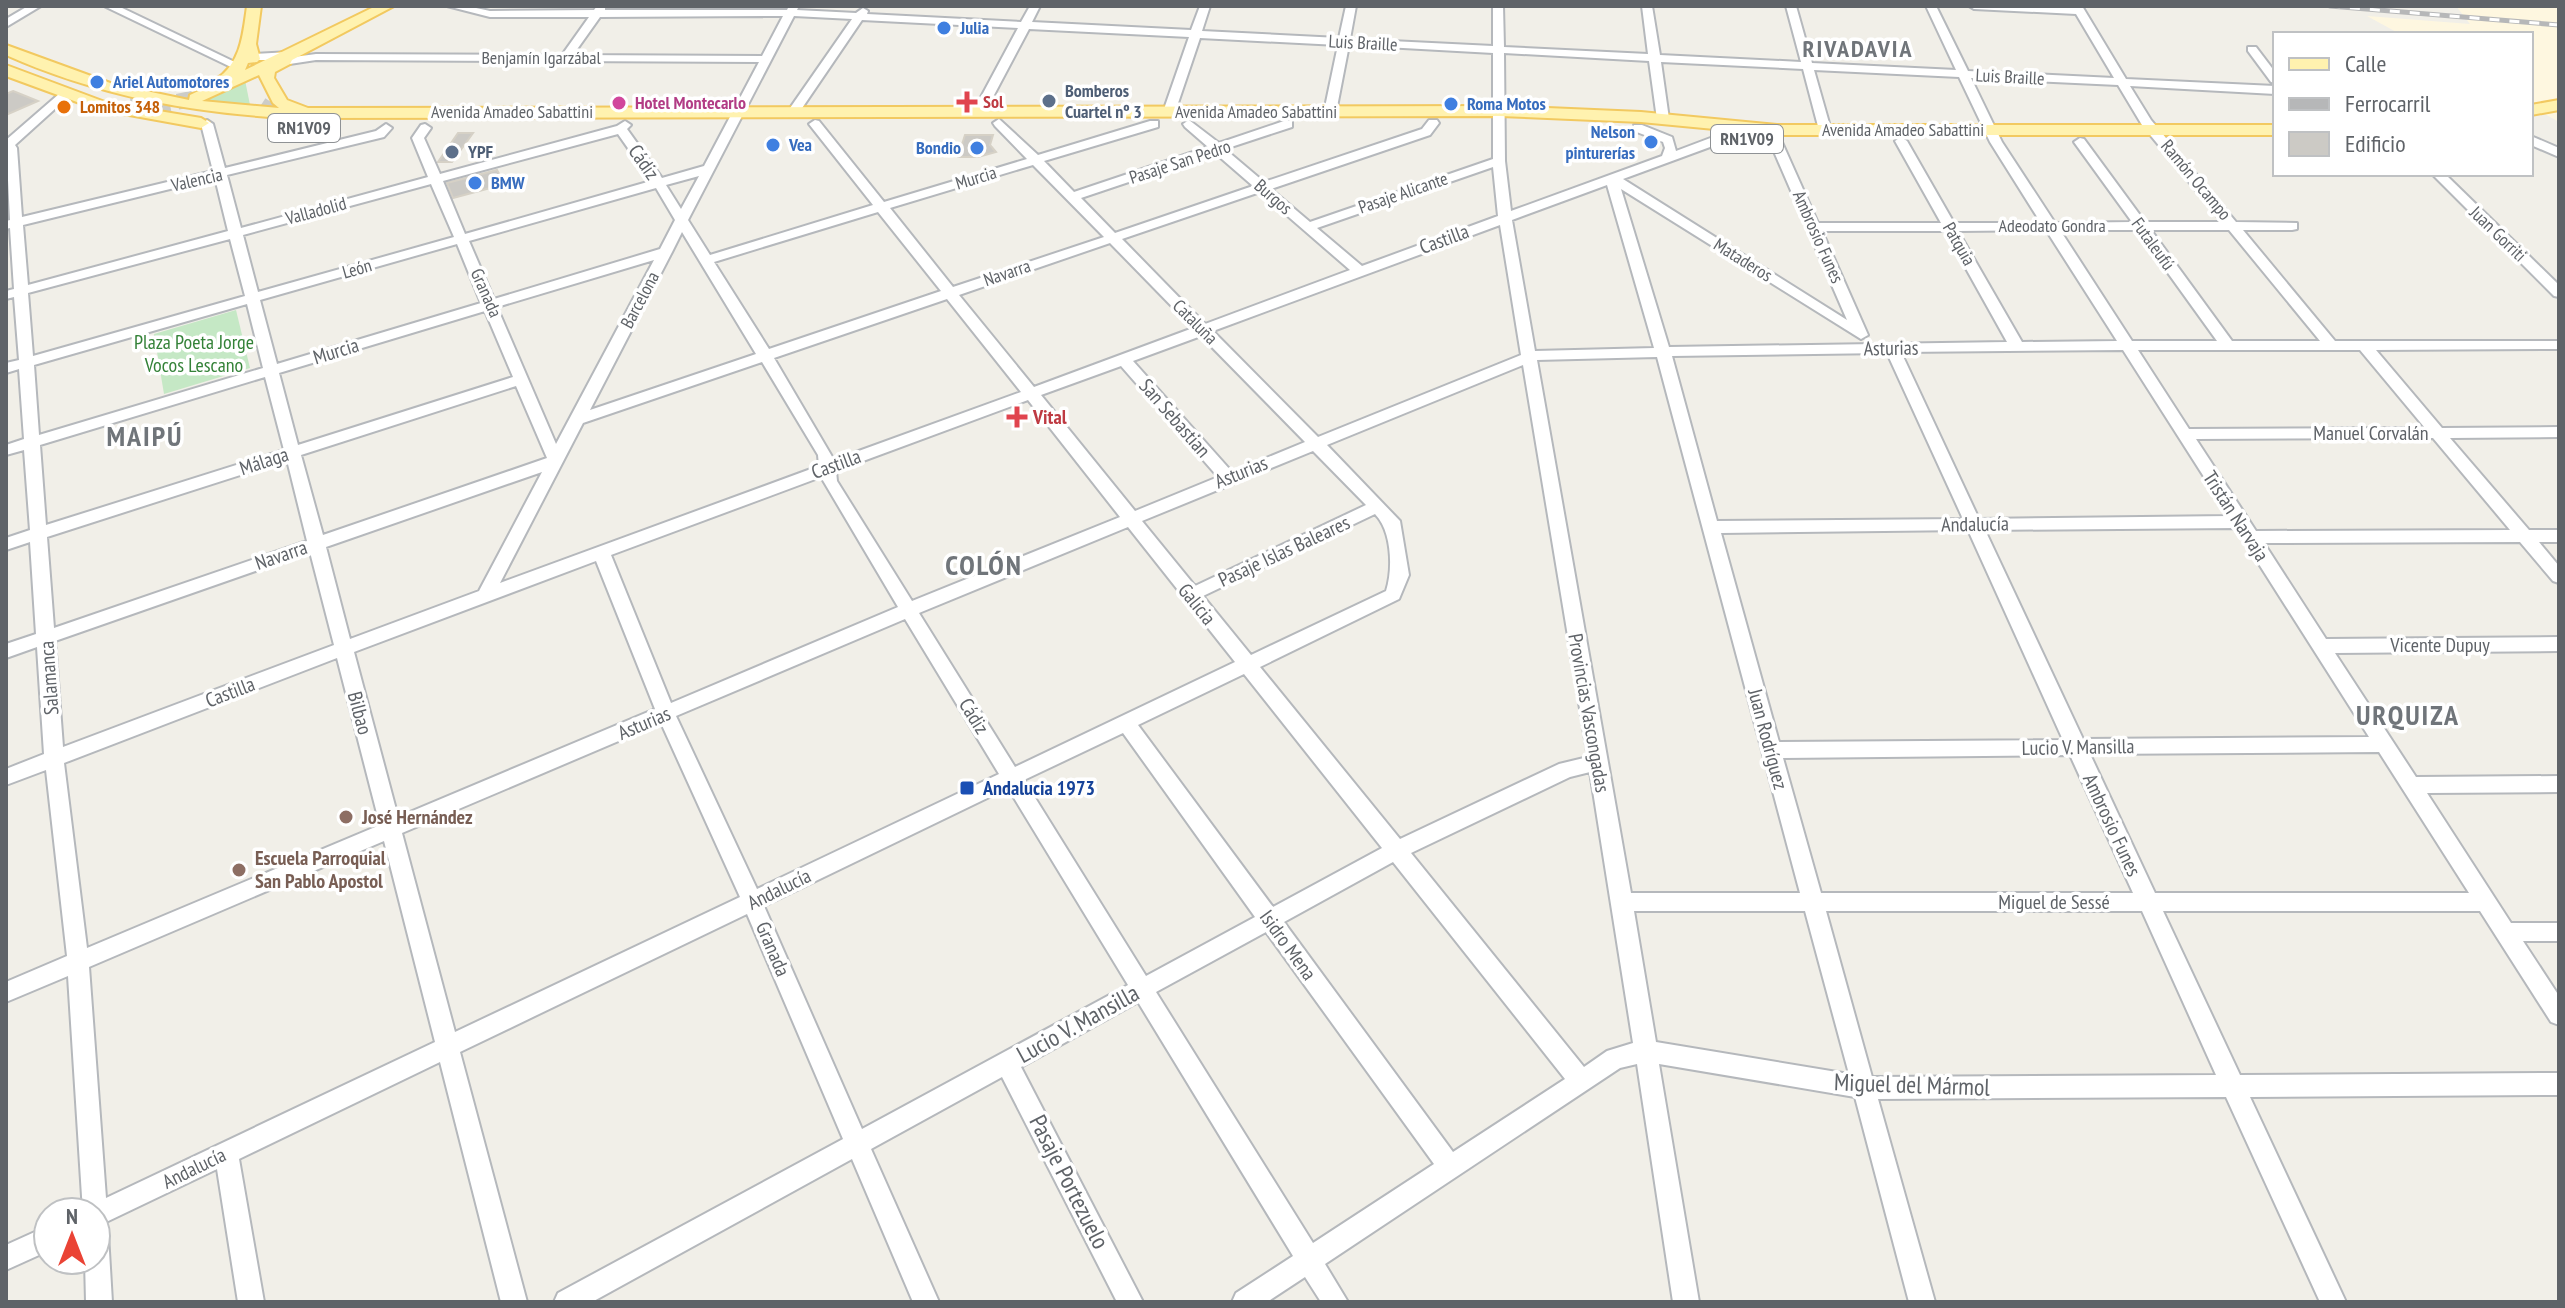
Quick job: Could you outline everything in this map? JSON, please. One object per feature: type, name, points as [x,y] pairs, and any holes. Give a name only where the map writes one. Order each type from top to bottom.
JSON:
[{"type":"main road","points":[[254,6],[248,60],[261,105]]},
{"type":"main road","points":[[387,6],[268,70],[266,78],[277,99],[315,118],[574,119],[602,121],[619,127]]},
{"type":"main road","name":"Avenida Amadeo Sabattini","points":[[6,49],[70,78],[137,101],[315,118],[735,118],[815,124],[1288,124],[1433,123],[1499,117],[1775,140],[1901,141],[2151,129],[2273,130]]},
{"type":"main road","points":[[196,98],[248,60],[303,53]]},
{"type":"main road","points":[[6,61],[69,89],[137,101],[201,92],[230,78],[248,60]]},
{"type":"main road","name":"Avenida Amadeo Sabattini","points":[[6,70],[63,96],[115,110],[207,124],[285,128],[619,127],[794,111],[1330,112],[1663,119],[1757,129],[1992,136],[2080,142],[2273,142]]},
{"type":"main road","points":[[2541,115],[2559,105]]},
{"type":"street","points":[[6,24],[36,6]]},
{"type":"street","points":[[109,6],[216,55],[248,60]]},
{"type":"street","name":"Luis Braille","points":[[452,6],[477,13],[863,11],[1024,25],[2273,90]]},
{"type":"street","points":[[477,13],[488,6]]},
{"type":"street","points":[[979,112],[1035,6]]},
{"type":"street","points":[[1169,112],[1205,6]]},
{"type":"street","points":[[1330,112],[1351,6]]},
{"type":"street","name":"Provincias Vascongadas","points":[[1498,6],[1499,161],[1505,216],[1622,902],[1686,1302]]},
{"type":"street","points":[[1647,6],[1663,119]]},
{"type":"street","points":[[1791,6],[1825,130]]},
{"type":"street","name":"Tristán Narvaja","points":[[1931,6],[1992,136],[2559,1015]]},
{"type":"street","points":[[1974,6],[2078,8]]},
{"type":"street","name":"Ramón Ocampo","points":[[2078,8],[2151,129],[2165,142],[2331,345]]},
{"type":"street","points":[[565,58],[600,10]]},
{"type":"street","name":"Barcelona","points":[[485,595],[792,10]]},
{"type":"street","points":[[794,111],[863,11]]},
{"type":"street","points":[[2252,49],[2273,77]]},
{"type":"street","name":"Benjamín Igarzábal","points":[[303,53],[766,59]]},
{"type":"street","points":[[216,55],[236,54],[248,60]]},
{"type":"street","points":[[6,145],[63,96]]},
{"type":"street","name":"Cataluña","points":[[999,123],[1392,521]]},
{"type":"street","name":"Navarra","points":[[578,419],[1426,132],[1433,123]]},
{"type":"street","name":"Bilbao","points":[[207,124],[514,1302]]},
{"type":"street","name":"Galicia","points":[[815,124],[879,208],[1581,1081]]},
{"type":"street","name":"Murcia","points":[[706,260],[1154,124]]},
{"type":"street","name":"Burgos","points":[[1189,124],[1358,270]]},
{"type":"street","name":"Pasaje San Pedro","points":[[1071,197],[1288,124]]},
{"type":"street","name":"Valladolid","points":[[13,293],[619,127]]},
{"type":"street","name":"Cádiz","points":[[619,127],[659,183],[826,455],[829,481],[1335,1302]]},
{"type":"street","name":"Valencia","points":[[11,224],[380,134],[386,128]]},
{"type":"street","name":"Granada","points":[[425,128],[418,138],[434,179],[491,304],[556,461]]},
{"type":"street","points":[[1638,128],[1668,140],[1671,148],[1668,156]]},
{"type":"street","name":"Castilla","points":[[6,777],[485,595],[1725,137]]},
{"type":"street","name":"Ambrosio Funes","points":[[1775,140],[1860,334]]},
{"type":"street","name":"Patquia","points":[[1901,141],[2017,346]]},
{"type":"street","points":[[2533,141],[2559,153]]},
{"type":"street","name":"Futaleufú","points":[[2080,142],[2227,345]]},
{"type":"street","name":"Salamanca","points":[[6,145],[11,148],[13,293],[26,363],[54,759],[78,962],[94,1196]]},
{"type":"street","name":"Pasaje Alicante","points":[[1307,227],[1499,161]]},
{"type":"street","name":"León","points":[[6,368],[708,169]]},
{"type":"street","name":"Juan Gorriti","points":[[2440,176],[2559,293]]},
{"type":"street","name":"Mataderos","points":[[1611,177],[1860,334],[1868,349]]},
{"type":"street","name":"Juan Rodríguez","points":[[1611,177],[1663,352],[1922,1302]]},
{"type":"street","name":"Adeodato Gondra","points":[[1813,227],[2292,226]]},
{"type":"street","name":"Murcia","points":[[6,450],[665,252]]},
{"type":"street","points":[[2364,345],[2559,577]]},
{"type":"street","name":"Asturias","points":[[6,992],[908,610],[1314,442],[1529,357],[1546,354],[2017,346],[2559,345]]},
{"type":"street","name":"Ambrosio Funes","points":[[1892,348],[2333,1302]]},
{"type":"street","name":"San Sebastian","points":[[1122,358],[1228,478]]},
{"type":"street","name":"Málaga","points":[[6,544],[522,379]]},
{"type":"street","name":"Manuel Corvalán","points":[[2183,434],[2559,432]]},
{"type":"street","name":"Navarra","points":[[6,651],[556,461]]},
{"type":"street","name":"Pasaje Islas Baleares","points":[[1191,595],[1378,506]]},
{"type":"street","name":"Andalucía","points":[[112,1206],[1393,595],[1400,575],[1396,530],[1392,521]]},
{"type":"street","name":"Andalucía","points":[[1710,527],[1973,524],[2559,536]]},
{"type":"street","name":"Granada","points":[[601,552],[666,714],[752,902],[926,1302]]},
{"type":"street","name":"Vicente Dupuy","points":[[2320,646],[2559,644]]},
{"type":"street","name":"Isidro Mena","points":[[1126,723],[1450,1167]]},
{"type":"street","name":"Lucio V. Mansilla","points":[[1771,750],[2384,744]]},
{"type":"street","name":"Lucio V. Mansilla","points":[[567,1302],[1395,851],[1566,770],[1597,763]]},
{"type":"street","points":[[2410,785],[2559,784]]},
{"type":"street","name":"Miguel de Sessé","points":[[1622,902],[2486,902]]},
{"type":"street","points":[[2505,932],[2559,932]]},
{"type":"street","name":"Miguel del Mármol","points":[[1245,1302],[1615,1059],[1645,1051],[1865,1088],[2559,1084]]},
{"type":"street","name":"Pasaje Portezuelo","points":[[1007,1063],[1130,1302]]},
{"type":"street","points":[[226,1153],[251,1302]]},
{"type":"street","points":[[6,1258],[32,1246]]},
{"type":"street","points":[[98,1276],[99,1302]]},
{"type":"shaded area","points":[[2456,6],[2559,6],[2559,122],[2533,107],[2533,32],[2396,32],[2367,16],[2470,24]]},
{"type":"green space","points":[[245,80],[250,105],[202,102]]},
{"type":"green space","name":"Plaza Poeta Jorge Vocos Lescano","points":[[236,310],[250,368],[164,394],[154,334]]},
{"type":"building","points":[[13,91],[38,101],[6,115],[6,94]]},
{"type":"building","name":"YPF","points":[[458,133],[473,133],[452,162],[438,162]]},
{"type":"building","name":"Bondio","points":[[965,135],[993,135],[990,145],[996,152],[978,157],[958,157]]},
{"type":"building","name":"BMW","points":[[497,170],[505,184],[453,198],[447,183]]},
{"type":"tunnel","points":[[130,105],[157,106],[196,98]]},
{"type":"tunnel","points":[[261,105],[276,115],[318,122]]},
{"type":"railway","points":[[2330,6],[2559,25]]},
{"type":"place","name":"Julia","points":[[944,28]]},
{"type":"place","name":"Ariel Automotores","points":[[97,82]]},
{"type":"place","name":"Bomberos Cuartel nº 3","points":[[1049,101]]},
{"type":"place","name":"Sol","points":[[967,102]]},
{"type":"place","name":"Hotel Montecarlo","points":[[619,103]]},
{"type":"place","name":"Roma Motos","points":[[1451,104]]},
{"type":"place","name":"Lomitos 348","points":[[64,107]]},
{"type":"place","name":"Nelson pinturerías","points":[[1651,142]]},
{"type":"place","name":"Vea","points":[[773,145]]},
{"type":"place","name":"Bondio","points":[[977,148]]},
{"type":"place","name":"YPF","points":[[452,152]]},
{"type":"place","name":"BMW","points":[[475,183]]},
{"type":"place","name":"Vital","points":[[1017,417]]},
{"type":"place","name":"Andalucia 1973","points":[[967,788]]},
{"type":"place","name":"José Hernández","points":[[346,817]]},
{"type":"place","name":"Escuela Parroquial San Pablo Apostol","points":[[239,870]]},
{"type":"district","name":"RIVADAVIA","points":[[1858,49]]},
{"type":"district","name":"MAIPÚ","points":[[145,436]]},
{"type":"district","name":"COLÓN","points":[[984,565]]},
{"type":"district","name":"URQUIZA","points":[[2408,715]]}]
